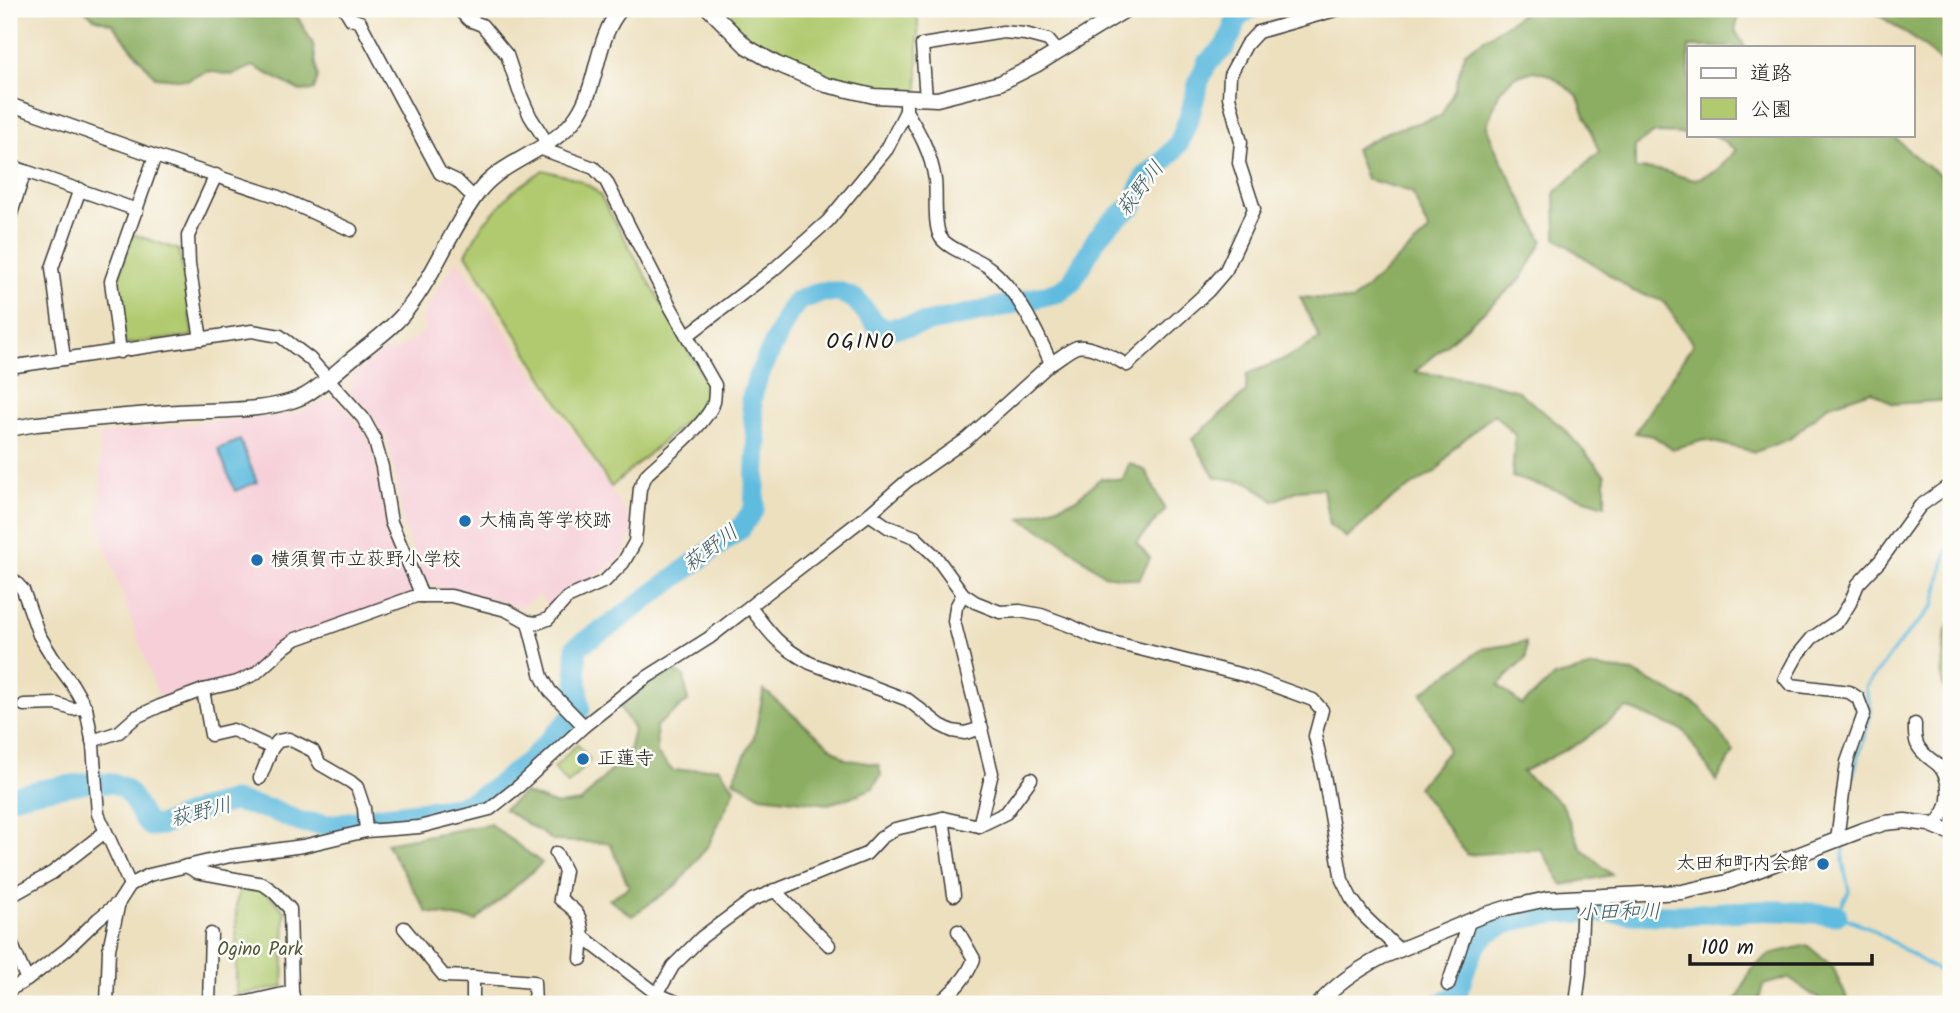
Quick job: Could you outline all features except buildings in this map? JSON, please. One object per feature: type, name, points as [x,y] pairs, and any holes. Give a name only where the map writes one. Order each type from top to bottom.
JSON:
[{"type":"street","points":[[345,9],[351,19],[360,22],[440,173],[457,181],[474,198]]},
{"type":"street","points":[[92,741],[119,732],[136,717],[203,690],[237,682],[255,674],[296,639],[416,596],[451,596],[506,610],[528,622],[537,623],[548,619],[567,598],[605,581],[623,563],[635,542],[643,481],[647,474],[698,426],[713,404],[715,385],[671,308],[606,181],[594,168],[543,146],[524,104],[507,55],[482,26],[469,20],[458,9]]},
{"type":"street","points":[[9,429],[36,424],[280,404],[304,396],[405,313],[474,198],[494,176],[543,146],[569,126],[579,114],[612,19],[621,9]]},
{"type":"street","points":[[709,9],[747,47],[776,64],[826,85],[906,105],[1000,83],[1036,65],[1127,9]]},
{"type":"street","points":[[9,989],[27,980],[67,949],[119,902],[130,885],[149,875],[230,856],[303,846],[366,827],[419,827],[490,809],[584,726],[640,681],[709,638],[869,514],[907,481],[967,439],[1051,363],[1077,347],[1111,355],[1126,365],[1208,291],[1226,270],[1254,209],[1239,163],[1241,142],[1228,97],[1230,75],[1247,45],[1258,32],[1339,9]]},
{"type":"street","points":[[926,99],[922,45],[1003,32],[1048,40],[1058,52]]},
{"type":"street","points":[[9,104],[276,196],[351,229]]},
{"type":"street","points":[[688,335],[772,271],[828,221],[887,149],[906,105]]},
{"type":"street","points":[[906,105],[928,152],[936,191],[936,222],[941,238],[991,270],[1026,312],[1051,363]]},
{"type":"street","points":[[120,352],[111,281],[155,156]]},
{"type":"street","points":[[9,165],[137,210]]},
{"type":"street","points":[[9,220],[25,171]]},
{"type":"street","points":[[201,339],[189,265],[188,236],[216,175]]},
{"type":"street","points":[[64,359],[52,268],[80,189]]},
{"type":"street","points":[[9,367],[252,331],[280,336],[310,359],[342,393],[363,418],[374,438],[391,522],[422,596]]},
{"type":"street","points":[[1837,840],[1847,762],[1864,714],[1858,698],[1849,692],[1791,685],[1785,678],[1797,656],[1812,638],[1840,619],[1858,583],[1880,561],[1920,506],[1951,484]]},
{"type":"street","points":[[869,514],[888,527],[915,537],[936,557],[963,594],[975,602],[1000,612],[1020,611],[1041,615],[1097,638],[1247,676],[1313,699],[1322,710],[1315,736],[1342,880],[1364,916],[1398,949]]},
{"type":"street","points":[[9,575],[23,590],[39,635],[86,708],[92,741],[97,814],[130,885]]},
{"type":"street","points":[[963,594],[956,607],[954,621],[992,773],[979,826]]},
{"type":"street","points":[[750,607],[773,639],[810,663],[908,700],[952,732],[965,733],[982,728]]},
{"type":"street","points":[[528,622],[542,677],[550,691],[584,726]]},
{"type":"street","points":[[203,690],[211,735],[233,730],[272,748]]},
{"type":"street","points":[[24,705],[57,704],[72,709],[86,708]]},
{"type":"street","points":[[1915,724],[1918,746],[1924,755],[1940,767],[1946,778],[1948,801],[1934,826]]},
{"type":"street","points":[[260,778],[272,748],[278,741],[289,739],[313,751],[320,764],[357,787],[364,808],[366,827]]},
{"type":"street","points":[[654,999],[673,966],[702,937],[752,900],[866,854],[881,838],[895,829],[943,818],[979,826],[1006,813],[1031,779]]},
{"type":"street","points":[[943,818],[954,895]]},
{"type":"street","points":[[1319,1004],[1364,967],[1398,949],[1506,908],[1547,899],[1682,892],[1727,882],[1885,823],[1905,821],[1934,826],[1951,833]]},
{"type":"street","points":[[9,897],[52,873],[105,832]]},
{"type":"street","points":[[556,853],[565,871],[560,899],[578,912],[582,922],[581,959]]},
{"type":"street","points":[[186,866],[197,872],[263,884],[290,909],[293,998],[239,1004]]},
{"type":"street","points":[[774,890],[829,945]]},
{"type":"street","points":[[1576,1004],[1583,896]]},
{"type":"street","points":[[107,1004],[109,949],[119,902]]},
{"type":"street","points":[[1448,985],[1469,922]]},
{"type":"street","points":[[404,928],[444,976],[534,982],[535,1004]]},
{"type":"street","points":[[937,1004],[963,980],[974,959],[958,931]]},
{"type":"street","points":[[209,1004],[211,934]]},
{"type":"street","points":[[583,937],[654,999],[681,1004]]},
{"type":"street","points":[[9,938],[27,980]]},
{"type":"street","points":[[473,977],[473,1004]]},
{"type":"shaded area","points":[[457,259],[631,521],[630,538],[616,562],[597,576],[560,595],[548,608],[539,594],[519,608],[486,597],[439,588],[428,582],[403,526],[387,440],[374,418],[350,393],[352,376],[385,349],[395,351],[427,330],[421,318]]},
{"type":"shaded area","name":"横須賀市立荻野小学校","points":[[331,398],[337,399],[366,432],[415,587],[411,597],[294,639],[237,682],[159,697],[100,533],[100,434],[198,422],[291,415]]},
{"type":"green space","points":[[83,9],[293,9],[313,44],[318,78],[314,90],[300,91],[253,66],[232,75],[208,71],[187,80],[155,77],[112,24],[94,18]]},
{"type":"green space","points":[[718,9],[913,9],[918,20],[918,92],[874,89],[828,80],[751,43]]},
{"type":"green space","points":[[1529,9],[1741,9],[1735,30],[1744,46],[1687,46],[1687,134],[1653,133],[1635,146],[1635,169],[1660,170],[1694,180],[1716,171],[1736,150],[1715,136],[1893,136],[1920,161],[1951,182],[1951,400],[1893,404],[1871,391],[1827,406],[1790,439],[1755,452],[1705,440],[1672,449],[1653,436],[1635,433],[1693,344],[1663,301],[1633,291],[1556,238],[1555,193],[1599,152],[1577,95],[1550,75],[1534,71],[1514,77],[1500,91],[1487,125],[1493,144],[1543,241],[1522,278],[1415,372],[1477,380],[1518,391],[1564,429],[1605,475],[1605,505],[1512,477],[1515,435],[1494,414],[1453,449],[1438,470],[1394,497],[1347,538],[1329,525],[1323,488],[1299,490],[1274,501],[1248,482],[1215,477],[1192,439],[1246,392],[1247,374],[1284,359],[1320,339],[1300,297],[1352,301],[1429,231],[1412,192],[1366,179],[1355,149],[1387,132],[1441,116],[1455,88],[1465,52]]},
{"type":"green space","points":[[1872,9],[1951,9],[1951,74],[1926,48]]},
{"type":"green space","points":[[543,170],[581,181],[600,195],[705,380],[704,398],[694,414],[611,487],[466,254],[482,225],[512,192]]},
{"type":"green space","points":[[133,234],[179,250],[193,336],[125,344],[118,280]]},
{"type":"green space","points":[[1129,463],[1146,471],[1165,510],[1136,543],[1150,558],[1139,580],[1104,575],[1060,541],[1021,519],[1075,500],[1101,478],[1123,480]]},
{"type":"green space","points":[[1951,621],[1951,697],[1944,689],[1941,676],[1946,630]]},
{"type":"green space","points":[[1526,642],[1526,658],[1498,685],[1522,705],[1554,677],[1593,667],[1633,672],[1700,707],[1734,752],[1716,781],[1684,731],[1627,708],[1581,742],[1522,772],[1562,804],[1581,848],[1612,875],[1563,885],[1541,849],[1467,855],[1418,787],[1448,751],[1422,693],[1482,649]]},
{"type":"green space","points":[[670,669],[684,676],[688,701],[656,726],[657,754],[673,771],[718,767],[735,789],[709,844],[679,883],[632,916],[609,899],[629,887],[610,843],[554,841],[504,809],[524,793],[557,805],[581,802],[629,751],[634,730],[620,707]]},
{"type":"green space","points":[[764,690],[845,759],[879,765],[881,775],[873,788],[828,804],[761,796],[733,780],[754,737]]},
{"type":"green space","points":[[577,744],[590,760],[568,784],[554,768]]},
{"type":"green space","points":[[490,824],[542,863],[476,921],[427,912],[386,843]]},
{"type":"green space","name":"Ogino Park","points":[[240,885],[266,893],[285,912],[283,987],[236,995],[236,905]]},
{"type":"green space","points":[[1807,945],[1833,967],[1848,1001],[1844,1004],[1826,1004],[1788,978],[1763,985],[1758,1004],[1735,1004],[1751,969],[1770,954]]},
{"type":"water","points":[[240,440],[257,482],[235,491],[218,449]]},
{"type":"waterway","name":"萩野川","points":[[9,798],[67,786],[113,784],[127,791],[150,826],[162,825],[199,810],[233,801],[272,810],[300,822],[330,825],[457,807],[477,799],[529,761],[580,709],[576,647],[611,625],[740,529],[754,509],[757,443],[751,400],[758,377],[789,312],[798,301],[820,292],[839,292],[855,299],[876,324],[885,329],[983,311],[1059,292],[1071,283],[1097,238],[1110,223],[1133,205],[1145,177],[1163,162],[1179,143],[1207,63],[1224,48],[1234,29],[1235,20],[1252,9]]},
{"type":"waterway","points":[[1847,807],[1871,708],[1865,688],[1901,641],[1934,606],[1951,543]]},
{"type":"waterway","name":"小田和川","points":[[1844,842],[1843,861],[1849,891],[1837,915],[1868,927],[1951,979]]},
{"type":"waterway","name":"小田和川","points":[[1440,1004],[1456,996],[1468,960],[1483,937],[1511,922],[1533,916],[1581,912],[1676,915],[1736,911],[1837,915]]},
{"type":"place","name":"大楠高等学校跡","points":[[465,521]]},
{"type":"place","name":"横須賀市立荻野小学校","points":[[257,560]]},
{"type":"place","name":"正蓮寺","points":[[583,759]]},
{"type":"place","name":"太田和町内会館","points":[[1823,864]]},
{"type":"district","name":"OGINO","points":[[861,342]]}]
